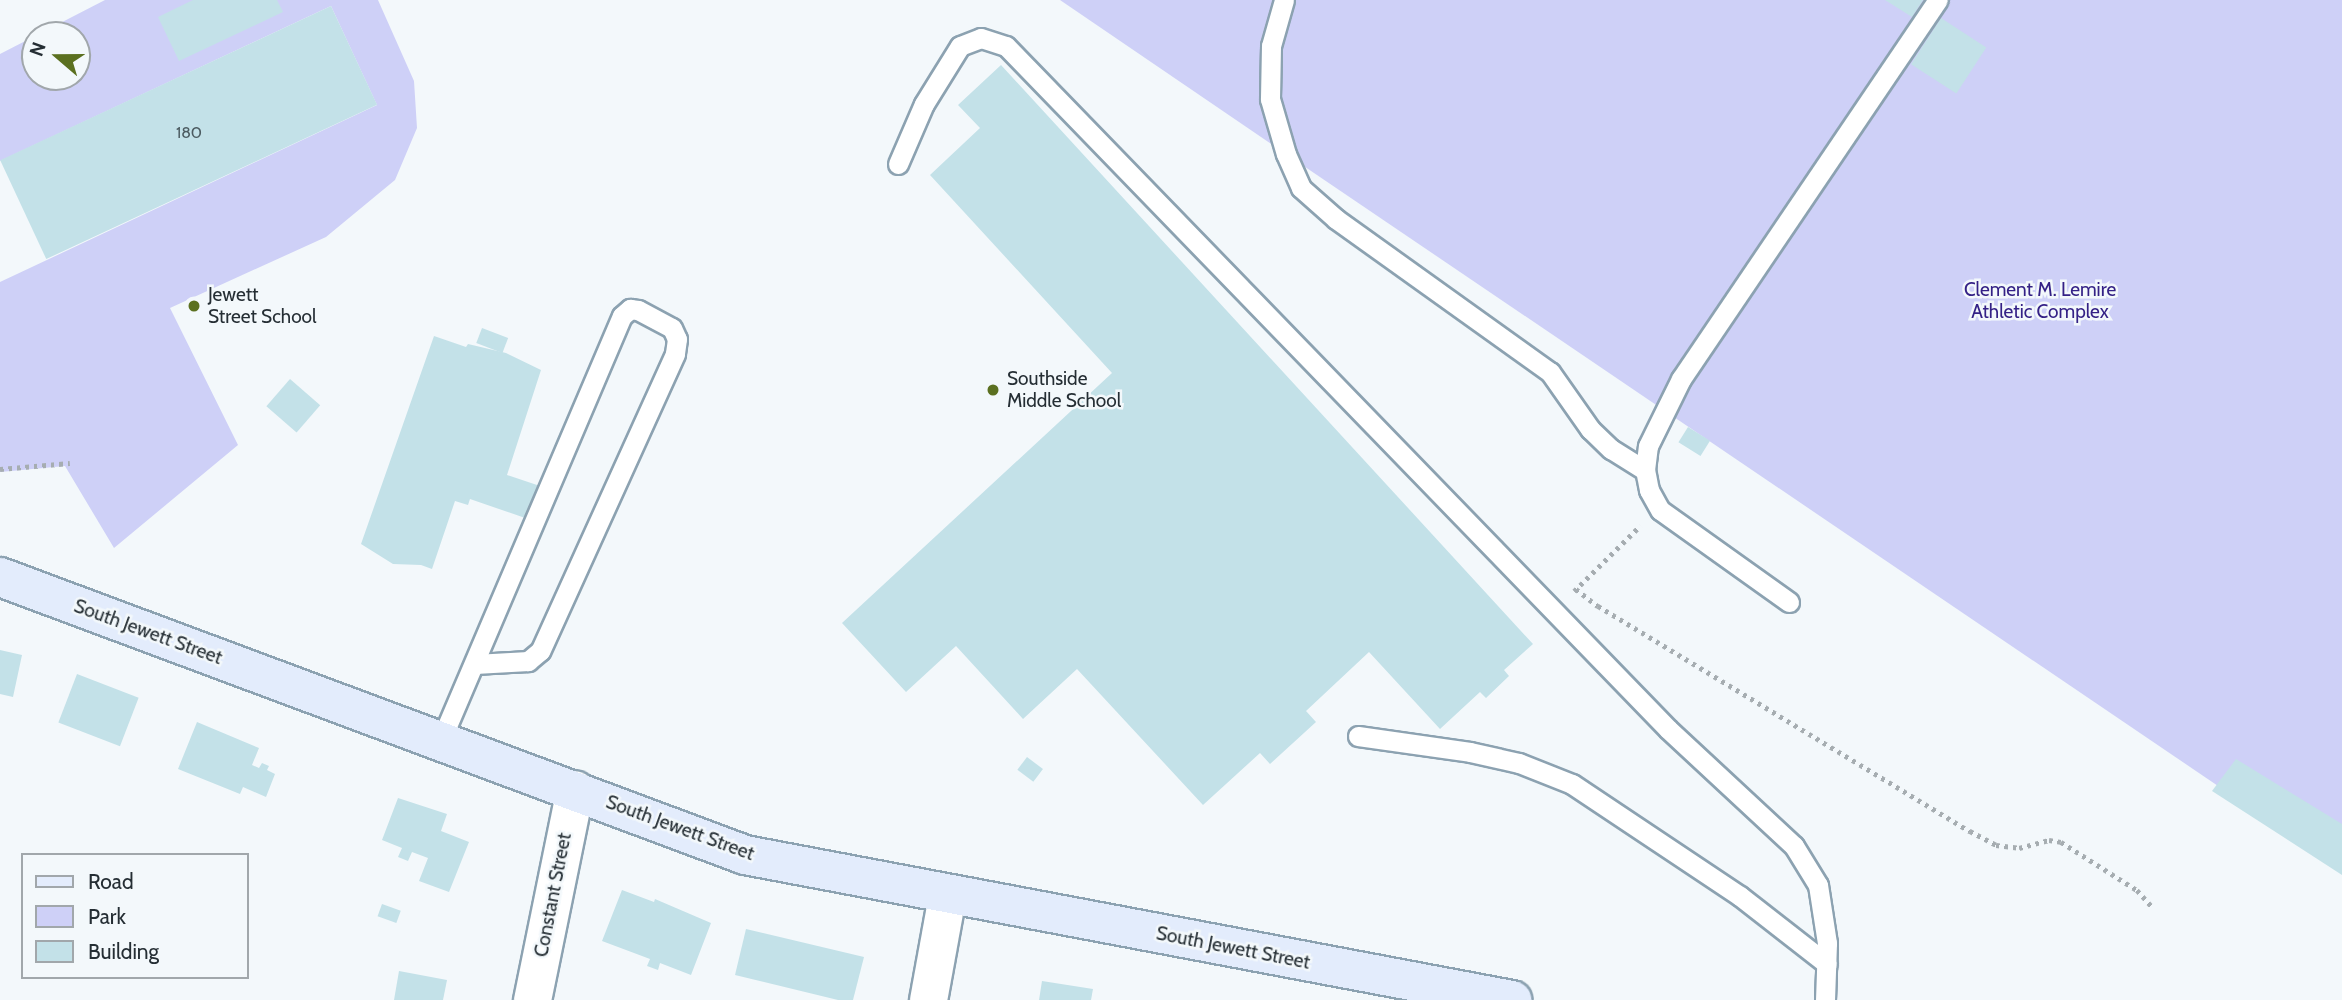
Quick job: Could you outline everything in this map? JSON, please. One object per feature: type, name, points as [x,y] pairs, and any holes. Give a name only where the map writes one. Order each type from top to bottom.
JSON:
[{"type":"street","name":"South Jewett Street","points":[[0,577],[575,789],[745,855],[1512,1000]]},
{"type":"street","name":"Constant Street","points":[[532,1000],[575,789]]},
{"type":"street","points":[[928,1000],[947,895]]},
{"type":"lane","points":[[1284,0],[1271,46],[1270,99],[1286,153],[1301,188],[1336,219],[1550,372],[1590,429],[1611,449],[1645,470]]},
{"type":"lane","points":[[1788,602],[1660,510],[1649,490],[1645,470],[1648,446],[1681,379],[1938,0]]},
{"type":"lane","points":[[898,164],[925,104],[960,46],[981,38],[1006,46],[1668,729],[1794,846],[1818,885],[1827,964],[1825,1000]]},
{"type":"lane","points":[[441,740],[622,316],[630,309],[638,310],[672,328],[677,339],[675,354],[540,651],[528,661],[475,664]]},
{"type":"lane","points":[[1359,736],[1470,752],[1519,763],[1572,784],[1740,896],[1827,964]]},
{"type":"path","points":[[0,469],[70,463]]},
{"type":"path","points":[[1553,611],[1660,510]]},
{"type":"path","points":[[1576,589],[1598,606],[1970,831],[1996,845],[2019,848],[2049,840],[2061,842],[2137,890],[2154,909]]},
{"type":"green space","points":[[105,0],[378,0],[414,81],[417,128],[395,180],[326,237],[170,308],[238,445],[114,548],[65,466],[0,472],[0,282],[377,105],[331,6],[0,161],[0,54],[21,43],[21,91],[91,91],[91,21],[64,21]]},
{"type":"green space","name":"Clement M. Lemire Athletic Complex","points":[[1060,0],[2342,0],[2342,870],[1286,154]]},
{"type":"building","points":[[193,0],[277,0],[283,12],[179,61],[158,17]]},
{"type":"building","points":[[1885,0],[1923,0],[1912,17]]},
{"type":"building","points":[[331,6],[377,105],[46,259],[0,160]]},
{"type":"building","points":[[1941,18],[1986,47],[1956,94],[1911,64]]},
{"type":"building","points":[[1001,65],[1533,644],[1504,670],[1509,676],[1486,698],[1480,692],[1440,729],[1369,652],[1306,711],[1316,722],[1270,764],[1260,753],[1203,805],[1077,669],[1023,719],[956,646],[906,692],[842,623],[1112,373],[930,175],[980,128],[958,105]]},
{"type":"building","points":[[482,328],[508,338],[502,353],[476,343]]},
{"type":"building","points":[[434,336],[466,347],[468,344],[506,353],[541,370],[507,475],[540,486],[528,519],[470,499],[468,505],[455,501],[432,569],[421,565],[393,564],[361,544]]},
{"type":"building","points":[[290,379],[320,405],[297,432],[266,406]]},
{"type":"building","points":[[1688,427],[1710,441],[1701,456],[1678,442]]},
{"type":"building","points":[[0,650],[22,655],[13,697],[0,694]]},
{"type":"building","points":[[77,674],[139,698],[120,746],[58,723]]},
{"type":"building","points":[[197,722],[259,748],[252,765],[259,768],[262,763],[269,766],[267,770],[275,774],[266,797],[243,787],[240,794],[178,769]]},
{"type":"building","points":[[1027,757],[1043,769],[1033,782],[1017,770]]},
{"type":"building","points":[[2236,759],[2342,824],[2342,875],[2212,791]]},
{"type":"building","points":[[398,798],[447,814],[441,831],[469,842],[449,892],[419,881],[428,858],[412,852],[408,861],[398,857],[402,848],[382,840]]},
{"type":"building","points":[[622,890],[654,902],[655,899],[711,923],[691,975],[660,963],[658,970],[647,966],[650,959],[602,941]]},
{"type":"building","points":[[382,904],[401,911],[396,923],[378,916]]},
{"type":"building","points":[[746,929],[864,957],[853,1000],[838,1000],[735,975]]},
{"type":"building","points":[[399,971],[447,980],[443,1000],[394,1000]]},
{"type":"building","points":[[1042,981],[1093,989],[1091,1000],[1039,1000]]},
{"type":"place","name":"Jewett Street School","points":[[194,306]]},
{"type":"place","name":"Southside Middle School","points":[[993,390]]}]
